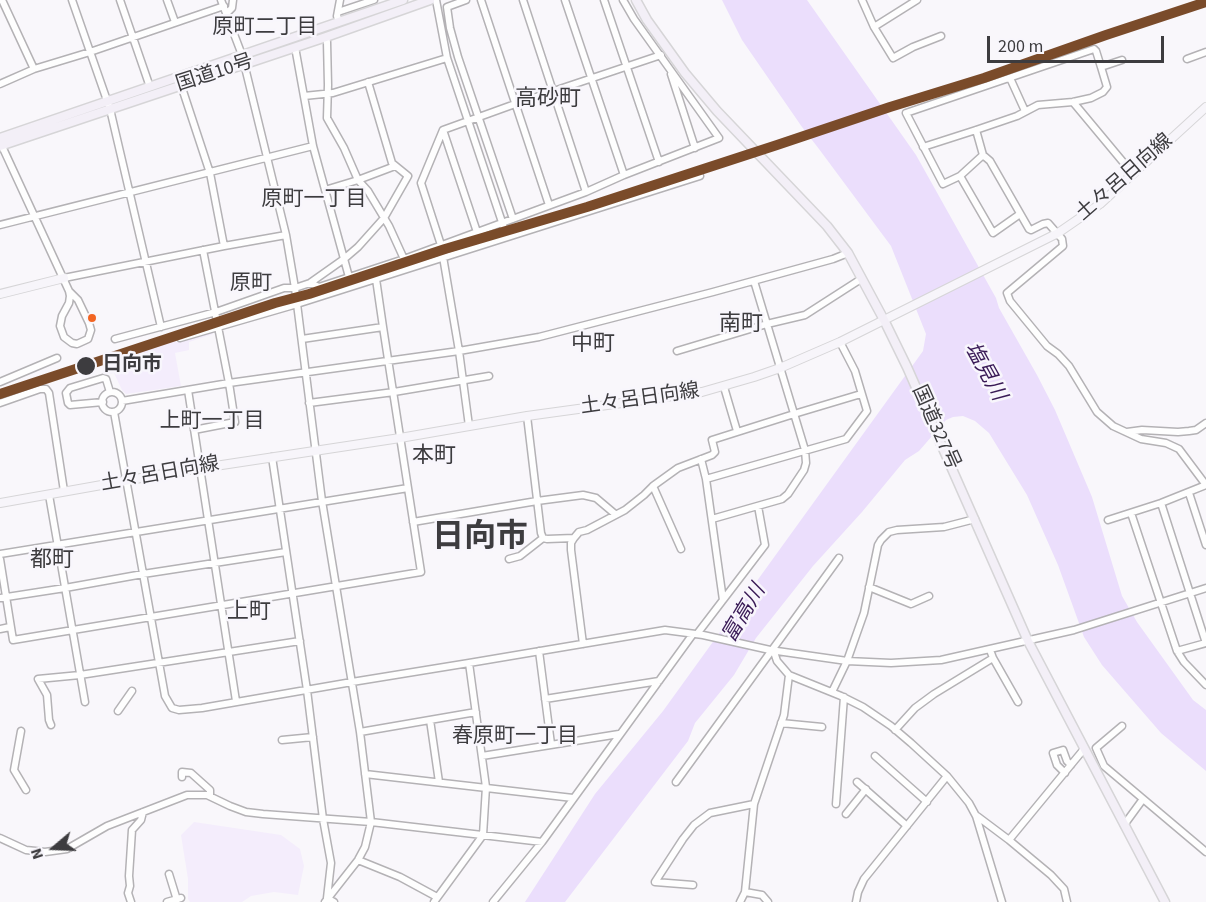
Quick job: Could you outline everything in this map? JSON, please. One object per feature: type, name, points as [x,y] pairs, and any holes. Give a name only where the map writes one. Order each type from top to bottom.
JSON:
[{"type":"highway","name":"国道10号","points":[[1,143],[109,105],[181,85],[339,22],[403,0]]},
{"type":"highway","name":"国道10号","points":[[109,105],[150,87],[243,59],[295,47],[430,0]]},
{"type":"highway","name":"国道327号","points":[[636,0],[647,20],[717,111],[827,226],[848,253],[861,279],[888,318],[907,367],[1028,641],[1165,902]]},
{"type":"main road","name":"土々呂日向線","points":[[0,503],[201,468],[724,387],[780,368],[840,342],[1058,232],[1100,204],[1206,107]]},
{"type":"main road","points":[[0,294],[64,279]]},
{"type":"street","points":[[2,0],[34,69]]},
{"type":"street","points":[[72,0],[109,105],[161,327]]},
{"type":"street","points":[[120,0],[150,87]]},
{"type":"street","points":[[167,0],[175,22]]},
{"type":"street","points":[[226,14],[232,8],[233,0]]},
{"type":"street","points":[[339,22],[340,0]]},
{"type":"street","points":[[338,12],[374,0]]},
{"type":"street","points":[[436,0],[447,58],[507,237]]},
{"type":"street","points":[[466,0],[447,7],[452,38],[513,219]]},
{"type":"street","points":[[481,0],[549,205]]},
{"type":"street","points":[[523,0],[586,192]]},
{"type":"street","points":[[565,0],[624,175]]},
{"type":"street","points":[[604,0],[659,162]]},
{"type":"street","points":[[310,283],[319,287],[404,259],[586,192],[719,138],[634,19],[623,0]]},
{"type":"street","points":[[862,0],[874,27],[893,58],[941,36]]},
{"type":"street","points":[[874,27],[917,0]]},
{"type":"street","points":[[0,84],[34,69],[133,37],[223,3],[243,59],[286,235],[302,339],[322,501],[360,732],[371,822],[366,847],[326,900]]},
{"type":"street","points":[[326,37],[327,118],[358,180],[368,191],[389,226],[404,259]]},
{"type":"street","points":[[295,47],[313,146],[349,277]]},
{"type":"street","points":[[922,147],[976,130],[1038,105],[1073,102],[1103,92],[1107,87],[1096,51],[1094,49],[906,113],[922,147],[943,184],[960,176],[983,155]]},
{"type":"street","points":[[1187,59],[1206,52]]},
{"type":"street","points":[[469,426],[441,245],[422,183],[443,130],[661,55]]},
{"type":"street","points":[[304,96],[327,94],[447,58]]},
{"type":"street","points":[[1101,67],[1122,60]]},
{"type":"street","points":[[668,66],[695,148]]},
{"type":"street","points":[[1010,78],[1025,111]]},
{"type":"street","points":[[368,82],[393,163],[408,176],[422,183]]},
{"type":"street","points":[[181,85],[210,173],[224,246]]},
{"type":"street","points":[[1073,102],[1133,174]]},
{"type":"street","points":[[443,130],[477,232]]},
{"type":"street","points":[[976,130],[983,155],[990,161],[1029,229],[1048,223],[1062,239],[1063,246],[1007,293],[1010,301],[1047,346],[1070,366],[1097,412],[1113,426],[1141,439],[1166,443],[1179,449],[1206,485],[1189,493],[1108,520]]},
{"type":"street","points":[[1,143],[69,291],[69,303],[62,315],[60,326],[64,337],[77,344],[88,339],[91,330],[78,300],[69,291]]},
{"type":"street","points":[[0,225],[313,146]]},
{"type":"street","points":[[326,190],[395,166]]},
{"type":"street","points":[[115,339],[216,312],[284,288],[295,288],[310,283],[358,247],[384,218],[408,176]]},
{"type":"street","points":[[180,338],[297,304],[700,176]]},
{"type":"street","points":[[960,176],[993,233],[1020,214]]},
{"type":"street","points":[[64,279],[286,235]]},
{"type":"street","points":[[194,430],[234,422],[229,382],[204,250]]},
{"type":"street","points":[[122,400],[229,382],[459,351],[539,337],[630,315],[848,253]]},
{"type":"street","points":[[376,279],[421,572],[13,640],[3,597],[0,556],[408,488]]},
{"type":"street","points":[[677,351],[805,315],[861,279]]},
{"type":"street","points":[[712,519],[782,499],[804,470],[806,463],[806,450],[754,281]]},
{"type":"street","points":[[302,339],[383,327]]},
{"type":"street","points":[[706,479],[846,439],[867,411],[855,371],[840,342]]},
{"type":"street","points":[[0,382],[57,358]]},
{"type":"street","points":[[309,403],[489,376]]},
{"type":"street","points":[[103,402],[70,405],[66,393],[70,388],[99,378],[106,380],[111,392]]},
{"type":"street","points":[[724,387],[737,431]]},
{"type":"street","points":[[0,403],[40,389],[46,389],[49,393],[64,491]]},
{"type":"street","points":[[188,390],[236,701]]},
{"type":"street","points":[[111,392],[117,393],[122,400],[121,407],[114,412],[106,409],[103,402],[105,396],[111,392]]},
{"type":"street","points":[[583,644],[571,550],[571,543],[579,532],[629,507],[678,468],[712,455],[715,452],[712,440],[861,394]]},
{"type":"street","points":[[114,412],[165,696],[172,708],[179,710],[665,630],[847,661],[891,663],[941,660],[1074,630],[1206,588]]},
{"type":"street","points":[[527,416],[543,538]]},
{"type":"street","points":[[1126,432],[1142,430],[1189,432],[1206,423]]},
{"type":"street","points":[[272,457],[331,863],[326,900]]},
{"type":"street","points":[[701,459],[706,479],[723,600]]},
{"type":"street","points":[[653,486],[681,549]]},
{"type":"street","points":[[1189,493],[1206,545]]},
{"type":"street","points":[[49,495],[85,702]]},
{"type":"street","points":[[413,522],[583,495],[602,502],[615,514]]},
{"type":"street","points":[[1161,503],[1206,644],[1178,651]]},
{"type":"street","points":[[493,902],[542,842],[619,734],[765,545],[758,506]]},
{"type":"street","points":[[1131,513],[1178,651],[1184,662],[1206,685]]},
{"type":"street","points":[[832,692],[847,661],[864,613],[881,540],[889,532],[897,530],[944,527],[975,519]]},
{"type":"street","points":[[509,559],[520,556],[543,538],[574,538]]},
{"type":"street","points":[[3,597],[286,552]]},
{"type":"street","points":[[676,782],[839,558]]},
{"type":"street","points":[[869,587],[911,604],[929,596]]},
{"type":"street","points":[[0,629],[10,627]]},
{"type":"street","points":[[51,725],[47,695],[38,679],[80,675],[300,641]]},
{"type":"street","points":[[771,649],[777,661],[789,675],[863,707],[895,729],[947,776],[969,803],[976,816],[1002,902]]},
{"type":"street","points":[[990,650],[1018,702]]},
{"type":"street","points":[[538,651],[551,744]]},
{"type":"street","points":[[895,729],[915,708],[993,658]]},
{"type":"street","points":[[358,860],[400,877],[435,900],[483,836],[486,788],[469,663]]},
{"type":"street","points":[[740,902],[745,892],[754,804],[784,715],[789,675]]},
{"type":"street","points":[[545,699],[659,681]]},
{"type":"street","points":[[118,711],[132,691]]},
{"type":"street","points":[[836,804],[844,697]]},
{"type":"street","points":[[360,732],[476,712]]},
{"type":"street","points":[[430,720],[439,782]]},
{"type":"street","points":[[781,723],[822,727]]},
{"type":"street","points":[[1122,726],[1096,748],[1104,766],[1206,852]]},
{"type":"street","points":[[21,731],[14,770],[26,790]]},
{"type":"street","points":[[482,756],[619,734]]},
{"type":"street","points":[[282,740],[313,737]]},
{"type":"street","points":[[1009,840],[1084,749]]},
{"type":"street","points":[[1065,773],[1057,765],[1053,753],[1063,750],[1071,765]]},
{"type":"street","points":[[875,756],[927,802]]},
{"type":"street","points":[[182,777],[182,772],[190,773],[210,790],[210,796]]},
{"type":"street","points":[[365,774],[573,798]]},
{"type":"street","points":[[856,902],[864,879],[947,776]]},
{"type":"street","points":[[857,782],[907,826]]},
{"type":"street","points":[[846,814],[866,789]]},
{"type":"street","points":[[0,838],[26,850],[45,852],[67,849],[106,826],[187,795],[210,796],[246,812],[371,822],[542,842]]},
{"type":"street","points":[[1124,825],[1143,799]]},
{"type":"street","points":[[693,885],[654,882],[694,825],[710,813],[754,804]]},
{"type":"street","points":[[131,902],[128,893],[132,830],[141,820],[142,812]]},
{"type":"street","points":[[976,816],[1051,875],[1064,889],[1067,902]]},
{"type":"street","points":[[167,902],[179,899],[169,873]]},
{"type":"street","points":[[745,892],[762,895],[768,902]]},
{"type":"street","points":[[326,900],[334,902]]},
{"type":"shaded area","points":[[212,332],[213,334],[189,342],[189,350],[175,353],[181,386],[126,394],[114,373],[105,374],[104,369],[140,358],[139,353],[175,340],[176,342]]},
{"type":"shaded area","points":[[194,822],[281,835],[300,849],[304,866],[298,895],[274,892],[251,896],[242,902],[190,902],[181,835]]},
{"type":"water","points":[[722,0],[807,0],[916,155],[996,298],[999,308],[1055,410],[1092,497],[1122,596],[1137,622],[1193,700],[1206,710],[1206,771],[1161,733],[1102,665],[1084,637],[1058,565],[1027,495],[989,433],[975,421],[963,416],[953,417],[946,420],[919,451],[905,460],[813,566],[756,638],[734,675],[695,723],[688,741],[565,902],[525,902],[595,794],[663,711],[923,351],[926,334],[891,246],[802,127],[742,40]]},
{"type":"transit line","points":[[0,394],[275,303],[587,207],[984,78],[1206,2]]},
{"type":"place","name":"日向市","points":[[86,366]]},
{"type":"district","name":"原町二丁目","points":[[265,28]]},
{"type":"district","name":"高砂町","points":[[548,100]]},
{"type":"district","name":"原町一丁目","points":[[314,200]]},
{"type":"district","name":"原町","points":[[251,284]]},
{"type":"district","name":"南町","points":[[741,325]]},
{"type":"district","name":"中町","points":[[593,345]]},
{"type":"district","name":"上町一丁目","points":[[212,422]]},
{"type":"district","name":"本町","points":[[434,457]]},
{"type":"district","name":"日向市","points":[[480,539]]},
{"type":"district","name":"都町","points":[[52,561]]},
{"type":"district","name":"上町","points":[[249,613]]},
{"type":"district","name":"春原町一丁目","points":[[515,737]]},
{"type":"water label","name":"塩見川","points":[[984,372]]},
{"type":"water label","name":"富高川","points":[[745,614]]}]
